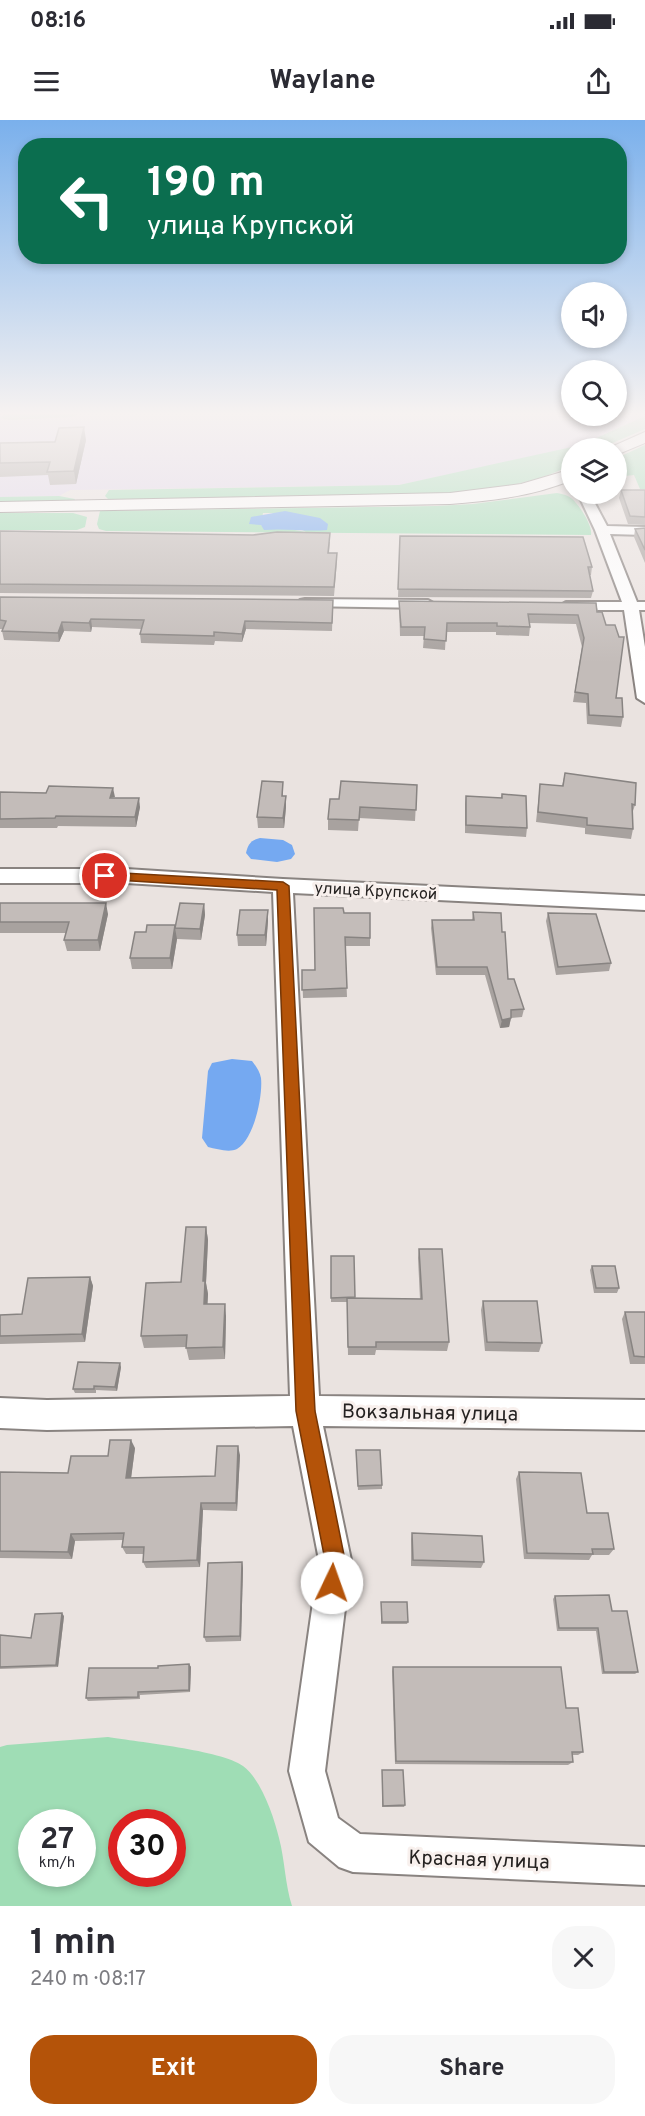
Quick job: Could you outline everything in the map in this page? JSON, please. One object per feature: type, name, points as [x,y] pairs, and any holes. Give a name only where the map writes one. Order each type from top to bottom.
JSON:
[{"type":"main road","points":[[0,507],[433,500],[465,496]]},
{"type":"street","points":[[589,504],[638,606],[645,698]]},
{"type":"street","points":[[602,530],[645,531]]},
{"type":"street","points":[[286,603],[441,604]]},
{"type":"street","points":[[548,605],[638,606]]},
{"type":"street","name":"улица Крупской","points":[[0,876],[126,876],[283,886],[645,903]]},
{"type":"street","points":[[283,886],[306,1411]]},
{"type":"street","name":"Вокзальная улица","points":[[0,1413],[47,1415],[306,1411],[645,1415]]},
{"type":"street","name":"Красная улица","points":[[306,1411],[335,1560],[307,1770],[322,1829],[353,1853],[645,1866]]},
{"type":"green space","points":[[61,496],[75,499],[74,501],[0,503],[0,497]]},
{"type":"green space","points":[[105,496],[318,496],[109,500]]},
{"type":"green space","points":[[531,496],[561,496],[561,504],[576,504],[581,510],[590,526],[591,535],[106,531],[99,529],[97,524],[100,511],[436,506]],"holes":[[[263,513],[272,513],[306,532],[284,528],[265,529],[261,525]]]},
{"type":"green space","points":[[0,513],[73,513],[87,517],[85,527],[77,530],[0,530]]},
{"type":"green space","points":[[108,1737],[199,1751],[232,1760],[250,1772],[266,1799],[281,1847],[292,1906],[0,1906],[0,1747]]},
{"type":"water","points":[[285,511],[320,518],[328,524],[327,530],[264,530],[261,525],[249,524],[251,517]]},
{"type":"water","points":[[260,838],[283,840],[292,845],[295,854],[291,859],[277,862],[251,859],[246,853],[248,847],[252,841]]},
{"type":"water","points":[[232,1059],[252,1061],[260,1074],[261,1086],[259,1106],[253,1127],[243,1144],[237,1149],[227,1151],[208,1147],[202,1138],[208,1071],[212,1063]]},
{"type":"building","points":[[627,496],[645,496],[645,517],[630,516],[626,504]]},
{"type":"building","points":[[645,528],[645,550],[635,529]]},
{"type":"building","points":[[0,531],[253,535],[277,532],[330,533],[328,553],[337,553],[334,587],[0,584]]},
{"type":"building","points":[[400,536],[583,537],[592,567],[588,567],[593,591],[398,589]]},
{"type":"building","points":[[0,597],[333,600],[332,623],[245,621],[242,634],[214,632],[214,636],[140,634],[144,620],[91,619],[89,623],[62,622],[58,633],[2,631],[6,621],[0,620]]},
{"type":"building","points":[[399,601],[596,603],[597,612],[602,612],[606,625],[615,625],[619,637],[624,637],[616,698],[622,698],[623,717],[589,715],[588,694],[575,692],[584,638],[578,615],[528,614],[530,627],[497,626],[497,623],[447,623],[446,641],[424,639],[425,627],[401,627]]},
{"type":"building","points":[[565,773],[636,783],[635,805],[632,804],[633,829],[587,825],[587,818],[538,812],[540,784],[563,786]]},
{"type":"building","points":[[262,781],[283,782],[282,796],[286,796],[283,818],[257,817]]},
{"type":"building","points":[[341,781],[417,785],[416,810],[360,807],[359,820],[328,819],[330,799],[339,799]]},
{"type":"building","points":[[49,786],[113,788],[110,798],[139,798],[135,817],[56,816],[55,818],[0,819],[0,792],[46,793]]},
{"type":"building","points":[[502,794],[526,796],[527,828],[466,825],[466,796],[502,798]]},
{"type":"building","points":[[0,903],[106,903],[98,940],[64,940],[69,922],[0,922]]},
{"type":"building","points":[[180,903],[204,904],[200,929],[175,928]]},
{"type":"building","points":[[314,908],[343,908],[344,913],[370,913],[370,938],[345,937],[347,988],[302,990],[302,970],[315,970]]},
{"type":"building","points":[[240,910],[268,910],[265,935],[237,935]]},
{"type":"building","points":[[473,912],[501,913],[502,932],[505,932],[508,979],[514,979],[524,1009],[511,1010],[511,1018],[502,1020],[487,967],[437,967],[432,920],[474,920]]},
{"type":"building","points":[[548,913],[596,914],[611,963],[558,967]]},
{"type":"building","points":[[147,925],[175,925],[170,958],[130,958],[135,932],[146,932]]},
{"type":"building","points":[[186,1227],[206,1227],[204,1304],[225,1304],[223,1347],[186,1348],[187,1335],[141,1336],[146,1283],[181,1282]]},
{"type":"building","points":[[419,1249],[442,1249],[449,1342],[376,1342],[376,1347],[348,1347],[347,1298],[422,1299]]},
{"type":"building","points":[[331,1256],[354,1256],[355,1297],[331,1298]]},
{"type":"building","points":[[592,1266],[615,1266],[619,1288],[596,1288]]},
{"type":"building","points":[[90,1277],[82,1334],[0,1336],[0,1315],[22,1314],[28,1278]]},
{"type":"building","points":[[483,1301],[537,1301],[542,1343],[487,1342]]},
{"type":"building","points":[[625,1312],[645,1312],[645,1357],[634,1356]]},
{"type":"building","points":[[78,1362],[120,1363],[115,1387],[94,1386],[94,1389],[73,1389]]},
{"type":"building","points":[[110,1440],[131,1440],[126,1478],[215,1476],[217,1446],[238,1446],[236,1503],[201,1503],[197,1560],[143,1562],[144,1547],[122,1547],[124,1533],[71,1534],[68,1552],[0,1551],[0,1472],[68,1473],[71,1456],[108,1456]]},
{"type":"building","points":[[356,1450],[380,1450],[382,1485],[358,1486]]},
{"type":"building","points":[[519,1472],[581,1473],[587,1513],[608,1513],[614,1549],[592,1549],[593,1554],[527,1553]]},
{"type":"building","points":[[412,1533],[482,1536],[484,1562],[413,1560]]},
{"type":"building","points":[[242,1562],[240,1636],[204,1637],[208,1563]]},
{"type":"building","points":[[609,1595],[612,1611],[627,1611],[638,1672],[604,1672],[598,1628],[559,1628],[555,1596]]},
{"type":"building","points":[[381,1602],[407,1602],[408,1622],[382,1622]]},
{"type":"building","points":[[62,1613],[56,1665],[0,1667],[0,1635],[31,1638],[35,1614]]},
{"type":"building","points":[[189,1664],[189,1690],[138,1692],[138,1697],[86,1698],[89,1668],[158,1668],[158,1666]]},
{"type":"building","points":[[393,1667],[561,1667],[566,1708],[578,1708],[583,1752],[572,1752],[573,1762],[396,1761]]},
{"type":"building","points":[[382,1770],[403,1770],[405,1805],[383,1806]]},
{"type":"route","points":[[105,876],[283,886],[306,1411],[335,1560],[332,1583]]}]
